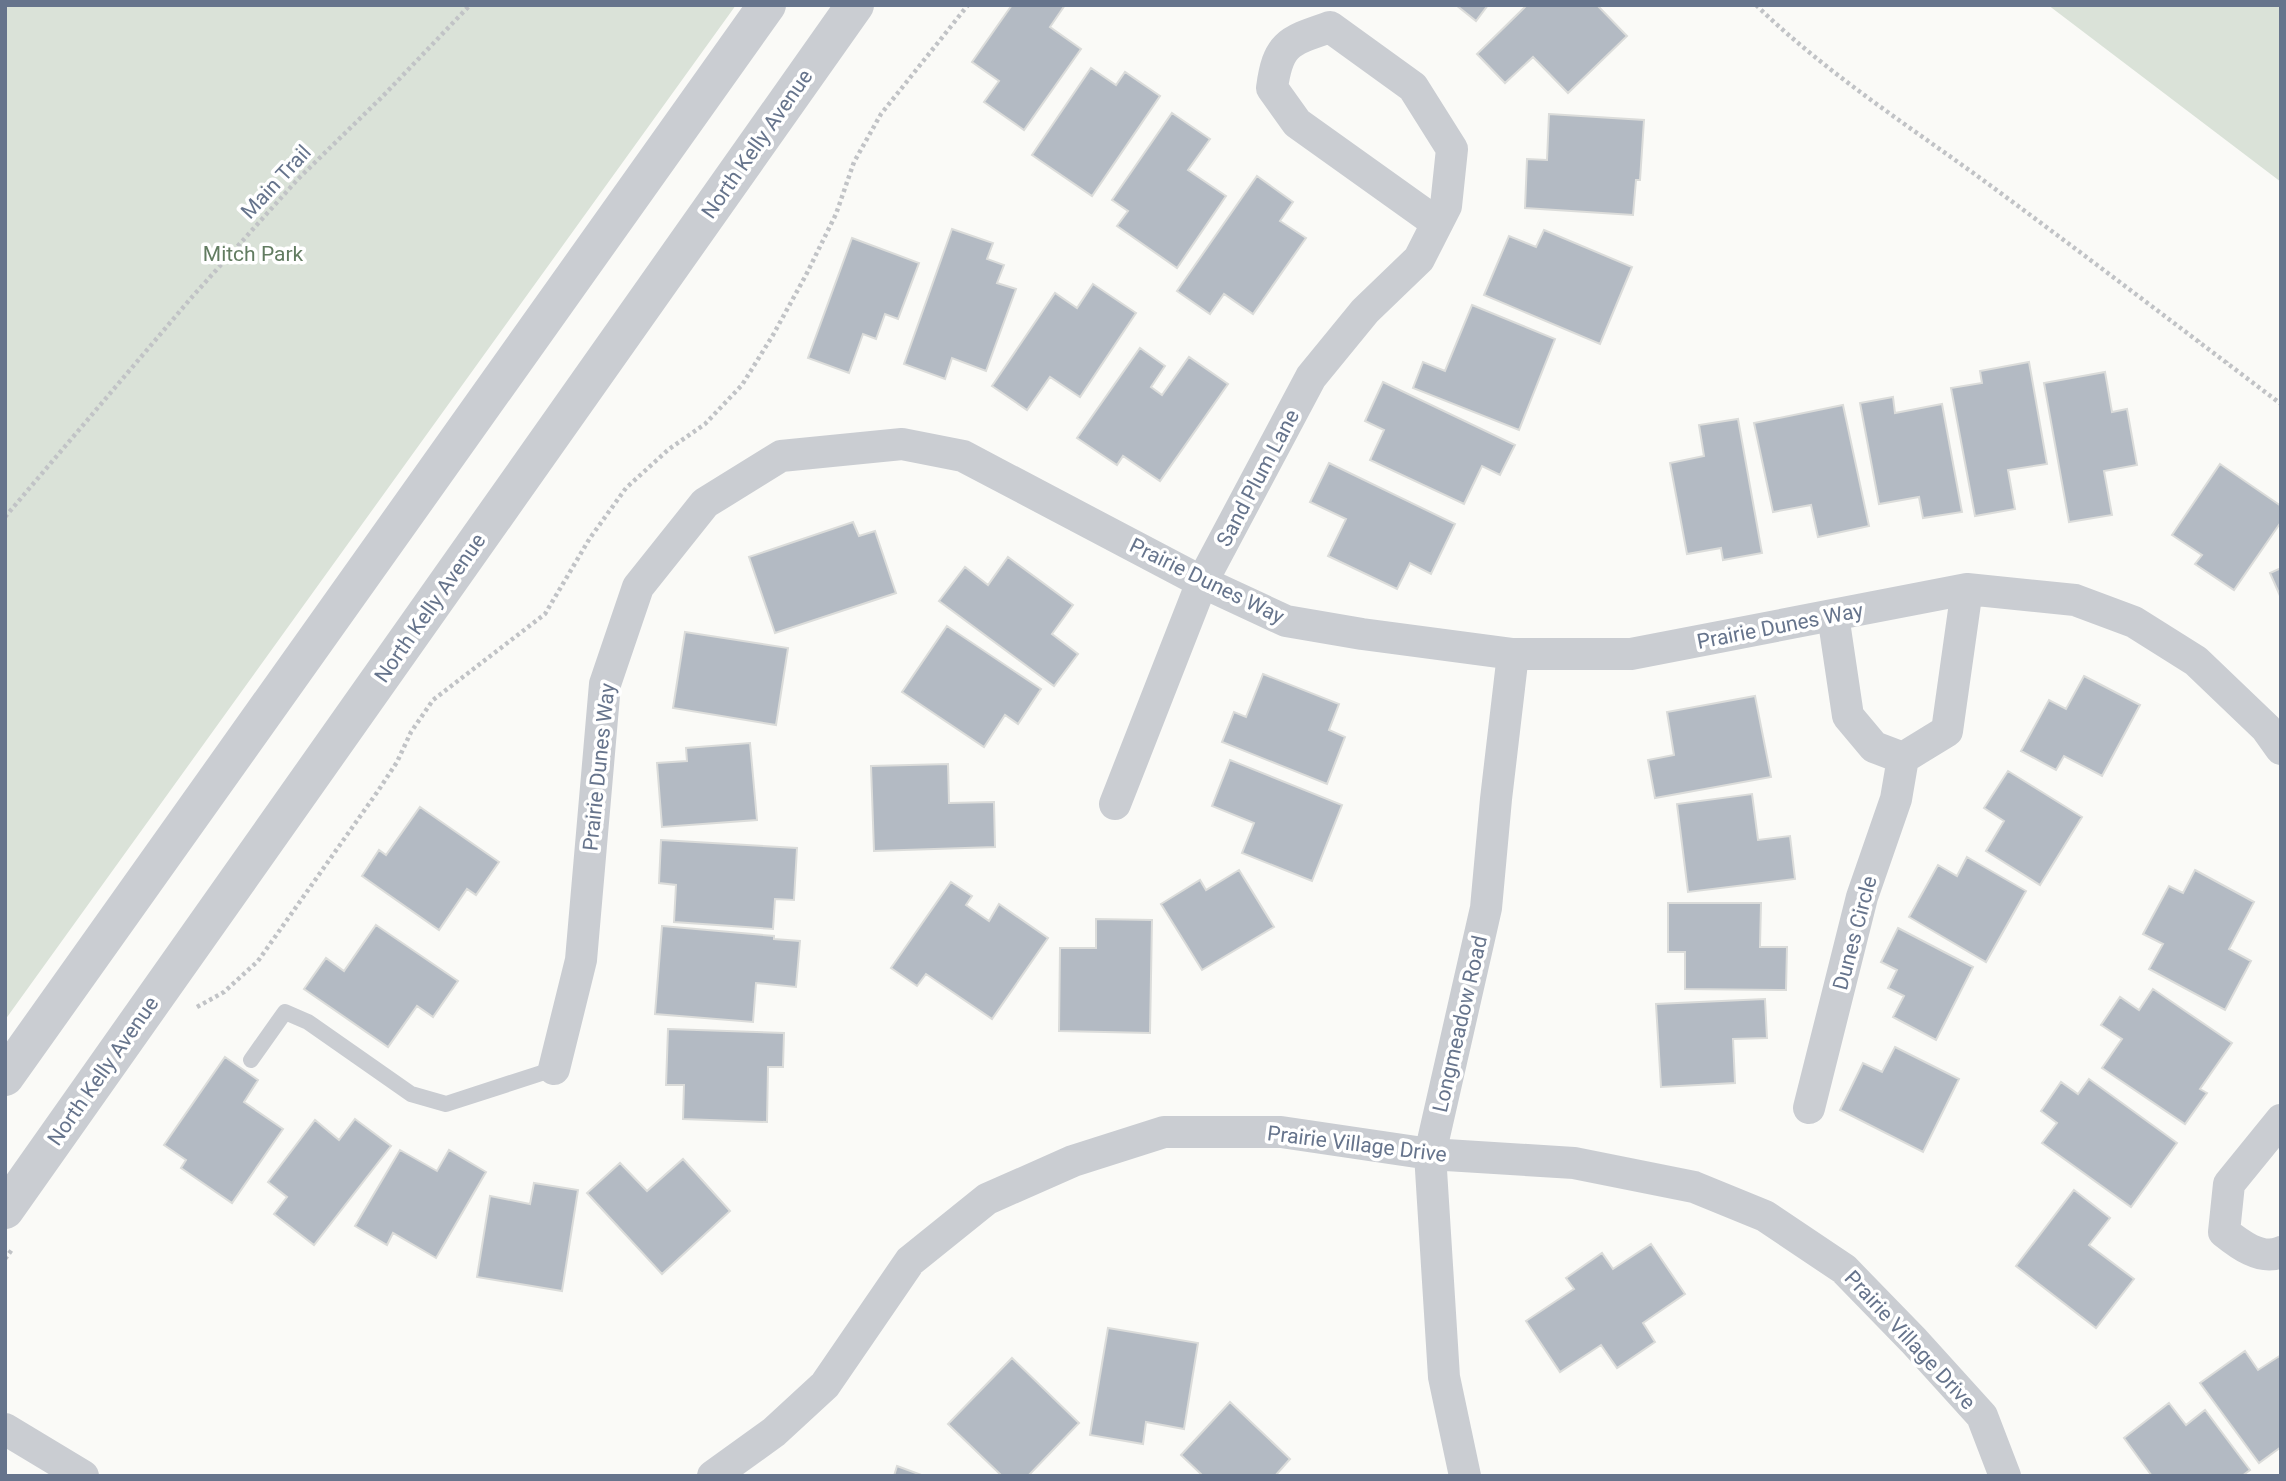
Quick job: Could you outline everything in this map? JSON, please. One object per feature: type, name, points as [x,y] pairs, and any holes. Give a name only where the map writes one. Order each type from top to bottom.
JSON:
[{"type":"street","points":[[5,1077],[767,5]]},
{"type":"street","name":"North Kelly Avenue","points":[[5,1210],[855,5]]},
{"type":"street","name":"Sand Plum Lane","points":[[1115,804],[1202,582],[1311,377],[1365,311],[1419,259],[1447,206],[1452,149],[1413,88],[1330,27],[1293,40],[1276,62],[1272,88],[1297,123],[1437,223]]},
{"type":"street","name":"Prairie Dunes Way","points":[[554,1069],[581,960],[605,684],[638,587],[705,503],[781,456],[902,444],[963,456],[1202,582],[1286,621],[1513,654],[1631,654],[1968,589],[2076,600],[2134,622],[2196,661],[2266,728],[2281,749]]},
{"type":"street","points":[[1833,615],[1848,716],[1874,747],[1903,758],[1947,731],[1968,589]]},
{"type":"street","name":"Longmeadow Road","points":[[1465,1476],[1444,1377],[1430,1154],[1486,908],[1513,654]]},
{"type":"street","name":"Dunes Circle","points":[[1810,1108],[1862,897],[1896,799],[1903,758]]},
{"type":"street","points":[[2281,1120],[2229,1184],[2224,1232],[2248,1250],[2274,1255],[2281,1252]]},
{"type":"street","name":"Prairie Village Drive","points":[[713,1476],[774,1432],[825,1385],[910,1261],[987,1199],[1073,1161],[1164,1132],[1281,1132],[1430,1154],[1574,1163],[1694,1187],[1765,1216],[1844,1269],[1914,1341],[1982,1416],[2005,1476]]},
{"type":"street","points":[[5,1429],[83,1476]]},
{"type":"lane","points":[[251,1060],[285,1012],[308,1022],[411,1094],[446,1104],[554,1069]]},
{"type":"path","name":"Main Trail","points":[[5,517],[192,297],[298,179],[383,96],[470,5]]},
{"type":"path","points":[[190,1011],[224,992],[258,961],[378,791],[397,762],[411,732],[433,700],[545,614],[590,538],[626,488],[668,449],[705,424],[741,385],[773,335],[806,275],[836,214],[854,162],[881,114],[968,5]]},
{"type":"path","points":[[1756,5],[1846,81],[2118,280],[2281,404]]},
{"type":"path","points":[[5,1259],[13,1247]]},
{"type":"green space","name":"Mitch Park","points":[[5,5],[736,5],[5,1020]]},
{"type":"green space","points":[[2048,5],[2281,5],[2281,182]]},
{"type":"building","points":[[1012,5],[1065,5],[1050,27],[1081,49],[1024,130],[984,102],[999,81],[972,62]]},
{"type":"building","points":[[1456,5],[1488,5],[1476,21]]},
{"type":"building","points":[[1527,5],[1597,5],[1627,36],[1568,93],[1533,57],[1505,83],[1477,54]]},
{"type":"building","points":[[1091,68],[1116,85],[1125,72],[1160,96],[1092,196],[1032,155]]},
{"type":"building","points":[[1172,113],[1210,139],[1188,170],[1226,196],[1177,268],[1117,226],[1128,211],[1112,200]]},
{"type":"building","points":[[1549,114],[1644,120],[1640,180],[1636,180],[1633,215],[1525,208],[1527,159],[1547,160]]},
{"type":"building","points":[[1257,176],[1293,202],[1280,221],[1306,238],[1253,314],[1224,294],[1210,314],[1177,291]]},
{"type":"building","points":[[952,229],[993,243],[987,259],[1004,265],[997,283],[1016,289],[986,371],[952,358],[945,379],[904,364]]},
{"type":"building","points":[[1544,230],[1632,267],[1600,344],[1484,295],[1509,236],[1536,247]]},
{"type":"building","points":[[852,238],[919,263],[898,319],[885,314],[876,339],[863,334],[849,373],[808,358]]},
{"type":"building","points":[[1093,284],[1136,313],[1080,397],[1050,377],[1027,410],[992,386],[1055,293],[1077,308]]},
{"type":"building","points":[[1472,305],[1555,339],[1519,430],[1413,388],[1423,362],[1445,371]]},
{"type":"building","points":[[1140,348],[1165,366],[1151,387],[1162,395],[1189,357],[1228,384],[1160,481],[1123,456],[1117,465],[1077,438]]},
{"type":"building","points":[[2029,362],[2047,464],[2008,470],[2015,509],[1975,516],[1951,388],[1982,383],[1980,371]]},
{"type":"building","points":[[2105,372],[2112,412],[2127,409],[2137,465],[2104,471],[2112,515],[2069,522],[2044,383]]},
{"type":"building","points":[[1383,382],[1515,445],[1500,475],[1482,466],[1464,504],[1370,460],[1384,430],[1365,421]]},
{"type":"building","points":[[1893,397],[1895,413],[1942,404],[1962,512],[1923,518],[1919,497],[1879,504],[1860,403]]},
{"type":"building","points":[[1843,405],[1869,526],[1818,537],[1811,505],[1773,512],[1754,423]]},
{"type":"building","points":[[1738,419],[1762,553],[1723,560],[1721,548],[1687,554],[1670,463],[1704,456],[1699,425]]},
{"type":"building","points":[[1329,463],[1455,524],[1431,574],[1410,563],[1397,589],[1328,556],[1346,519],[1310,502]]},
{"type":"building","points":[[2220,464],[2281,506],[2281,522],[2234,590],[2195,564],[2202,555],[2172,535]]},
{"type":"building","points":[[853,522],[859,536],[875,531],[896,593],[775,633],[749,557]]},
{"type":"building","points":[[1008,557],[1073,605],[1052,634],[1078,654],[1054,686],[939,601],[965,567],[988,585]]},
{"type":"building","points":[[2281,568],[2281,598],[2270,573]]},
{"type":"building","points":[[947,626],[1041,689],[1018,724],[1005,715],[984,747],[902,692]]},
{"type":"building","points":[[685,632],[788,648],[776,725],[673,708]]},
{"type":"building","points":[[1263,674],[1339,704],[1329,730],[1345,737],[1327,784],[1222,742],[1234,712],[1246,717]]},
{"type":"building","points":[[2084,676],[2140,705],[2102,776],[2064,756],[2056,770],[2021,751],[2049,700],[2066,709]]},
{"type":"building","points":[[1755,696],[1771,777],[1655,798],[1648,760],[1674,755],[1667,712]]},
{"type":"building","points":[[750,743],[757,820],[662,827],[657,763],[687,761],[686,748]]},
{"type":"building","points":[[1230,760],[1342,805],[1312,881],[1242,853],[1254,823],[1212,806]]},
{"type":"building","points":[[948,764],[949,803],[994,802],[995,847],[874,851],[871,766]]},
{"type":"building","points":[[2008,771],[2082,817],[2040,885],[1986,851],[2004,821],[1984,808]]},
{"type":"building","points":[[1752,794],[1758,840],[1790,836],[1795,879],[1688,892],[1677,804]]},
{"type":"building","points":[[420,807],[499,862],[476,895],[467,889],[439,930],[362,876],[379,850],[386,855]]},
{"type":"building","points":[[661,840],[797,848],[794,900],[775,899],[773,929],[674,922],[676,885],[659,883]]},
{"type":"building","points":[[1967,857],[2026,891],[1986,962],[1909,917],[1938,865],[1957,876]]},
{"type":"building","points":[[1239,870],[1274,927],[1202,970],[1161,904],[1200,880],[1206,890]]},
{"type":"building","points":[[2195,870],[2254,902],[2229,949],[2251,961],[2225,1010],[2149,969],[2163,944],[2143,934],[2169,886],[2183,893]]},
{"type":"building","points":[[951,882],[972,896],[966,905],[989,921],[999,904],[1048,938],[992,1019],[926,974],[917,986],[891,968]]},
{"type":"building","points":[[1668,903],[1761,903],[1760,947],[1787,947],[1786,990],[1685,989],[1685,952],[1668,952]]},
{"type":"building","points":[[1096,919],[1152,920],[1150,1033],[1059,1031],[1060,948],[1096,948]]},
{"type":"building","points":[[376,925],[458,981],[433,1017],[417,1006],[388,1047],[304,989],[326,958],[344,971]]},
{"type":"building","points":[[662,926],[774,936],[774,939],[800,941],[796,987],[756,983],[753,1022],[655,1014]]},
{"type":"building","points":[[1898,928],[1973,967],[1936,1040],[1893,1017],[1904,996],[1888,988],[1897,970],[1881,962]]},
{"type":"building","points":[[2153,989],[2232,1043],[2200,1089],[2207,1093],[2185,1124],[2102,1068],[2122,1039],[2101,1025],[2120,997],[2139,1010]]},
{"type":"building","points":[[1765,999],[1767,1038],[1733,1039],[1735,1083],[1661,1087],[1656,1004]]},
{"type":"building","points":[[668,1029],[784,1033],[783,1067],[768,1067],[767,1122],[683,1119],[684,1085],[666,1085]]},
{"type":"building","points":[[1895,1047],[1959,1079],[1923,1152],[1840,1110],[1863,1063],[1882,1072]]},
{"type":"building","points":[[225,1057],[258,1080],[244,1102],[283,1129],[232,1203],[181,1168],[186,1160],[164,1145]]},
{"type":"building","points":[[2089,1079],[2177,1143],[2131,1207],[2042,1143],[2057,1123],[2041,1111],[2061,1082],[2078,1094]]},
{"type":"building","points":[[355,1119],[391,1146],[314,1245],[274,1214],[287,1197],[268,1182],[315,1120],[339,1140]]},
{"type":"building","points":[[400,1150],[437,1171],[449,1150],[486,1172],[436,1258],[393,1233],[387,1245],[355,1226]]},
{"type":"building","points":[[683,1159],[730,1211],[662,1274],[587,1193],[620,1163],[647,1191]]},
{"type":"building","points":[[534,1183],[578,1190],[562,1291],[477,1277],[490,1196],[530,1204]]},
{"type":"building","points":[[2074,1190],[2110,1218],[2089,1245],[2134,1279],[2096,1328],[2016,1266]]},
{"type":"building","points":[[1651,1244],[1685,1294],[1643,1323],[1655,1342],[1617,1368],[1601,1345],[1560,1372],[1526,1321],[1574,1289],[1566,1278],[1602,1253],[1613,1269]]},
{"type":"building","points":[[1108,1328],[1198,1343],[1184,1429],[1146,1422],[1143,1444],[1090,1435]]},
{"type":"building","points":[[2245,1351],[2258,1370],[2281,1355],[2281,1447],[2259,1463],[2200,1383]]},
{"type":"building","points":[[1012,1358],[1079,1423],[1028,1476],[1002,1476],[948,1424]]},
{"type":"building","points":[[1230,1402],[1290,1459],[1275,1476],[1203,1476],[1181,1455]]},
{"type":"building","points":[[2169,1403],[2186,1425],[2205,1410],[2250,1470],[2242,1476],[2152,1476],[2124,1438]]},
{"type":"building","points":[[897,1466],[924,1476],[894,1476]]}]
